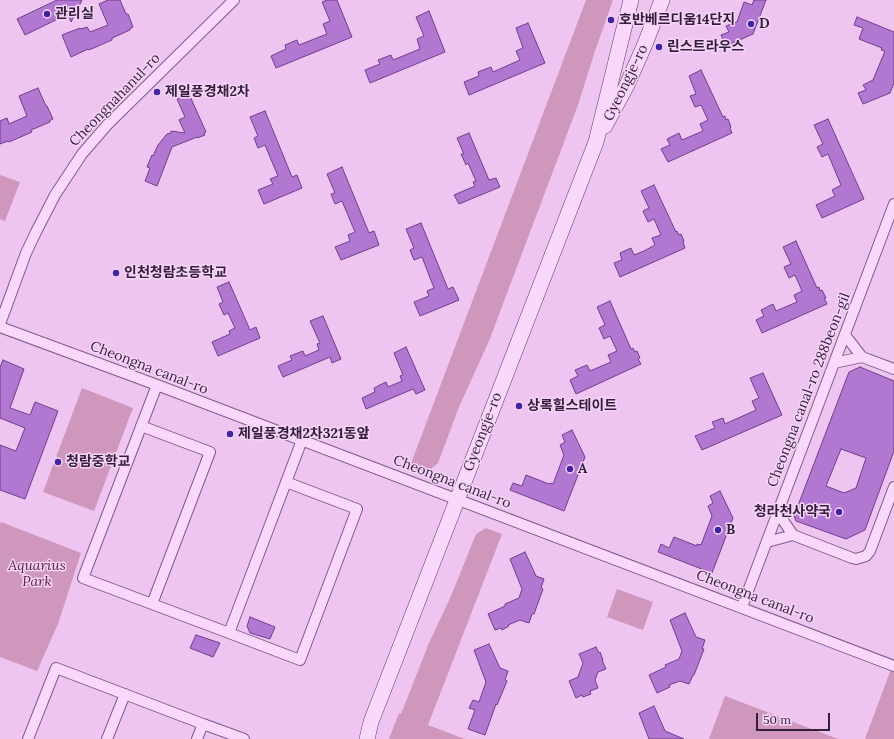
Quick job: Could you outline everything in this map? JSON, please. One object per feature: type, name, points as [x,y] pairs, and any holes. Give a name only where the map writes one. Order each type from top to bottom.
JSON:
[{"type":"main road","name":"Gyeongje-ro","points":[[367,739],[371,722],[596,142],[631,0]]},
{"type":"main road","name":"Gyeongje-ro","points":[[596,142],[627,85],[662,0]]},
{"type":"main road","name":"Gyeongje-ro","points":[[361,739],[371,722]]},
{"type":"street","name":"Cheongnahanul-ro","points":[[0,324],[26,253],[36,232],[55,195],[82,154],[112,120],[234,0]]},
{"type":"street","name":"Cheongna canal-ro 288beon-gil","points":[[742,607],[894,204]]},
{"type":"street","name":"Cheongna canal-ro","points":[[0,327],[458,499],[894,666]]},
{"type":"street","points":[[845,335],[862,357],[894,369]]},
{"type":"street","points":[[834,363],[862,357]]},
{"type":"street","points":[[157,385],[83,578],[300,660],[357,509],[286,482]]},
{"type":"street","points":[[141,426],[210,452],[152,604]]},
{"type":"street","points":[[229,633],[302,440]]},
{"type":"street","points":[[778,513],[793,535],[856,559],[866,556],[870,551],[894,487]]},
{"type":"street","points":[[767,542],[793,535]]},
{"type":"street","points":[[28,739],[56,668],[244,739]]},
{"type":"street","points":[[107,739],[125,694]]},
{"type":"street","points":[[197,739],[203,724]]},
{"type":"green space","points":[[586,0],[613,0],[578,105],[489,341],[459,407],[438,463],[427,472],[410,466]]},
{"type":"green space","points":[[0,175],[20,182],[5,221],[0,219]]},
{"type":"green space","points":[[82,388],[133,408],[94,511],[43,492]]},
{"type":"green space","name":"Aquarius Park","points":[[1,522],[81,553],[58,624],[37,671],[0,657]]},
{"type":"green space","points":[[486,528],[502,534],[428,725],[465,739],[389,739],[399,713],[401,714],[429,643],[451,596],[476,534]]},
{"type":"green space","points":[[617,589],[653,602],[643,630],[607,617]]},
{"type":"green space","points":[[894,661],[894,739],[865,739]]},
{"type":"green space","points":[[725,696],[838,739],[709,739]]},
{"type":"building","name":"관리실","points":[[57,0],[82,0],[71,22],[68,14],[25,35],[17,19]]},
{"type":"building","points":[[108,0],[120,0],[133,27],[130,30],[112,38],[112,40],[71,57],[62,35],[87,27],[90,32],[108,25],[99,4]]},
{"type":"building","points":[[327,0],[337,0],[352,37],[276,68],[271,56],[286,49],[285,45],[297,40],[299,45],[327,34],[323,24],[330,21],[322,2]]},
{"type":"building","name":"D","points":[[754,0],[766,0],[753,34],[726,46],[721,35],[729,32],[726,26],[737,22],[744,2],[752,5]]},
{"type":"building","points":[[429,11],[445,52],[370,83],[365,70],[380,64],[378,60],[391,55],[393,60],[420,49],[417,39],[424,36],[416,17]]},
{"type":"building","points":[[857,17],[894,32],[894,83],[890,93],[863,104],[858,93],[866,90],[863,85],[873,80],[885,51],[881,50],[882,48],[859,39],[863,28],[854,25]]},
{"type":"building","points":[[528,23],[545,63],[469,95],[464,82],[479,76],[478,72],[491,67],[493,72],[520,60],[516,51],[523,48],[516,28]]},
{"type":"building","points":[[701,70],[723,117],[725,116],[726,120],[728,119],[732,133],[668,162],[661,149],[670,145],[667,139],[679,133],[682,140],[703,131],[700,124],[708,120],[701,105],[695,107],[690,96],[696,94],[689,76]]},
{"type":"building","points":[[38,88],[53,119],[49,121],[50,122],[31,130],[32,132],[9,142],[0,144],[0,121],[7,118],[9,124],[27,116],[19,96]]},
{"type":"building","points":[[189,94],[206,132],[204,133],[205,135],[172,147],[157,186],[145,181],[150,168],[147,167],[152,155],[153,156],[158,145],[167,134],[171,133],[171,131],[185,133],[179,120],[185,117],[177,99]]},
{"type":"building","points":[[265,111],[292,177],[297,175],[302,188],[264,204],[258,190],[273,184],[270,179],[278,176],[265,145],[258,148],[254,138],[258,136],[250,117]]},
{"type":"building","points":[[828,119],[864,199],[822,218],[816,205],[835,196],[832,190],[841,185],[828,154],[822,157],[817,147],[823,144],[814,125]]},
{"type":"building","points":[[469,133],[489,180],[496,178],[500,187],[459,204],[454,195],[475,186],[473,182],[476,181],[468,163],[466,165],[461,154],[464,154],[457,138]]},
{"type":"building","points":[[342,167],[369,233],[374,231],[379,245],[341,260],[335,247],[350,241],[348,235],[355,232],[342,201],[335,204],[331,194],[335,193],[327,174]]},
{"type":"building","points":[[654,185],[676,232],[677,231],[679,235],[681,234],[685,248],[620,277],[614,263],[622,260],[620,253],[631,248],[634,255],[644,251],[655,245],[652,238],[661,235],[654,219],[648,222],[643,211],[649,208],[641,191]]},
{"type":"building","points":[[421,223],[448,289],[453,287],[459,300],[420,316],[414,302],[429,296],[427,291],[434,288],[422,257],[414,260],[410,250],[414,248],[406,229]]},
{"type":"building","points":[[796,241],[817,288],[819,287],[820,291],[822,290],[827,304],[762,333],[756,320],[764,316],[761,310],[773,304],[776,311],[797,302],[794,295],[802,291],[795,275],[789,278],[784,267],[791,264],[783,247]]},
{"type":"building","points":[[229,282],[250,330],[256,327],[260,338],[218,356],[212,342],[230,334],[229,331],[235,328],[228,313],[224,315],[219,304],[223,302],[217,287]]},
{"type":"building","points":[[610,301],[631,349],[633,348],[635,352],[637,351],[640,358],[638,359],[641,364],[576,394],[570,380],[578,376],[575,370],[587,365],[590,371],[611,362],[608,355],[617,351],[610,336],[604,339],[599,328],[605,325],[597,307]]},
{"type":"building","points":[[323,316],[341,359],[332,363],[330,357],[283,377],[278,366],[292,360],[290,356],[303,351],[305,356],[319,350],[317,344],[320,343],[310,321]]},
{"type":"building","points":[[406,347],[425,390],[416,394],[413,389],[366,409],[362,398],[375,392],[374,388],[386,382],[388,387],[402,381],[400,376],[403,375],[394,353]]},
{"type":"building","points":[[3,360],[24,369],[10,408],[30,415],[35,402],[58,411],[25,499],[0,490],[0,445],[16,451],[25,428],[0,418],[0,367]]},
{"type":"building","points":[[860,367],[894,381],[894,451],[865,530],[846,539],[796,521],[794,516],[849,372]],"holes":[[[841,449],[866,458],[856,488],[844,493],[826,486]]]},
{"type":"building","points":[[763,373],[782,415],[702,450],[695,436],[715,428],[712,422],[723,418],[725,424],[756,410],[752,401],[759,398],[750,378]]},
{"type":"building","name":"A","points":[[572,430],[585,457],[564,511],[510,490],[513,483],[522,486],[526,475],[549,484],[553,484],[564,455],[560,445],[565,442],[562,435]]},
{"type":"building","name":"B","points":[[720,491],[733,518],[712,573],[658,552],[661,544],[669,548],[674,537],[697,546],[697,544],[701,545],[712,516],[708,506],[713,503],[710,496]]},
{"type":"building","points":[[525,552],[536,576],[544,579],[541,588],[543,589],[534,614],[532,614],[529,623],[520,620],[508,625],[509,626],[502,630],[501,628],[495,630],[488,614],[519,598],[522,589],[510,559]]},
{"type":"building","points":[[685,613],[696,637],[705,640],[702,649],[704,649],[689,684],[680,681],[669,685],[670,687],[657,693],[649,675],[666,667],[665,665],[679,659],[682,651],[670,620]]},
{"type":"building","points":[[250,617],[275,627],[270,639],[250,633],[247,626]]},
{"type":"building","points":[[196,635],[220,643],[213,657],[190,648]]},
{"type":"building","points":[[489,644],[500,668],[508,671],[505,680],[507,681],[497,705],[496,704],[485,735],[468,729],[475,710],[469,708],[473,700],[479,702],[486,682],[474,650]]},
{"type":"building","points":[[596,647],[599,653],[600,652],[606,669],[598,672],[595,680],[598,688],[590,691],[591,694],[583,697],[582,695],[576,698],[569,681],[578,677],[583,663],[579,654]]},
{"type":"building","points":[[654,706],[665,731],[684,739],[649,739],[639,713]]},
{"type":"place","name":"관리실","points":[[47,14]]},
{"type":"place","name":"호반베르디움14단지","points":[[611,20]]},
{"type":"place","name":"D","points":[[751,24]]},
{"type":"place","name":"린스트라우스","points":[[659,47]]},
{"type":"place","name":"제일풍경채2차","points":[[157,92]]},
{"type":"place","name":"인천청람초등학교","points":[[116,273]]},
{"type":"place","name":"상록힐스테이트","points":[[519,406]]},
{"type":"place","name":"제일풍경채2차321동앞","points":[[230,434]]},
{"type":"place","name":"청람중학교","points":[[58,462]]},
{"type":"place","name":"A","points":[[570,469]]},
{"type":"place","name":"청라천사약국","points":[[839,512]]},
{"type":"place","name":"B","points":[[718,530]]}]
